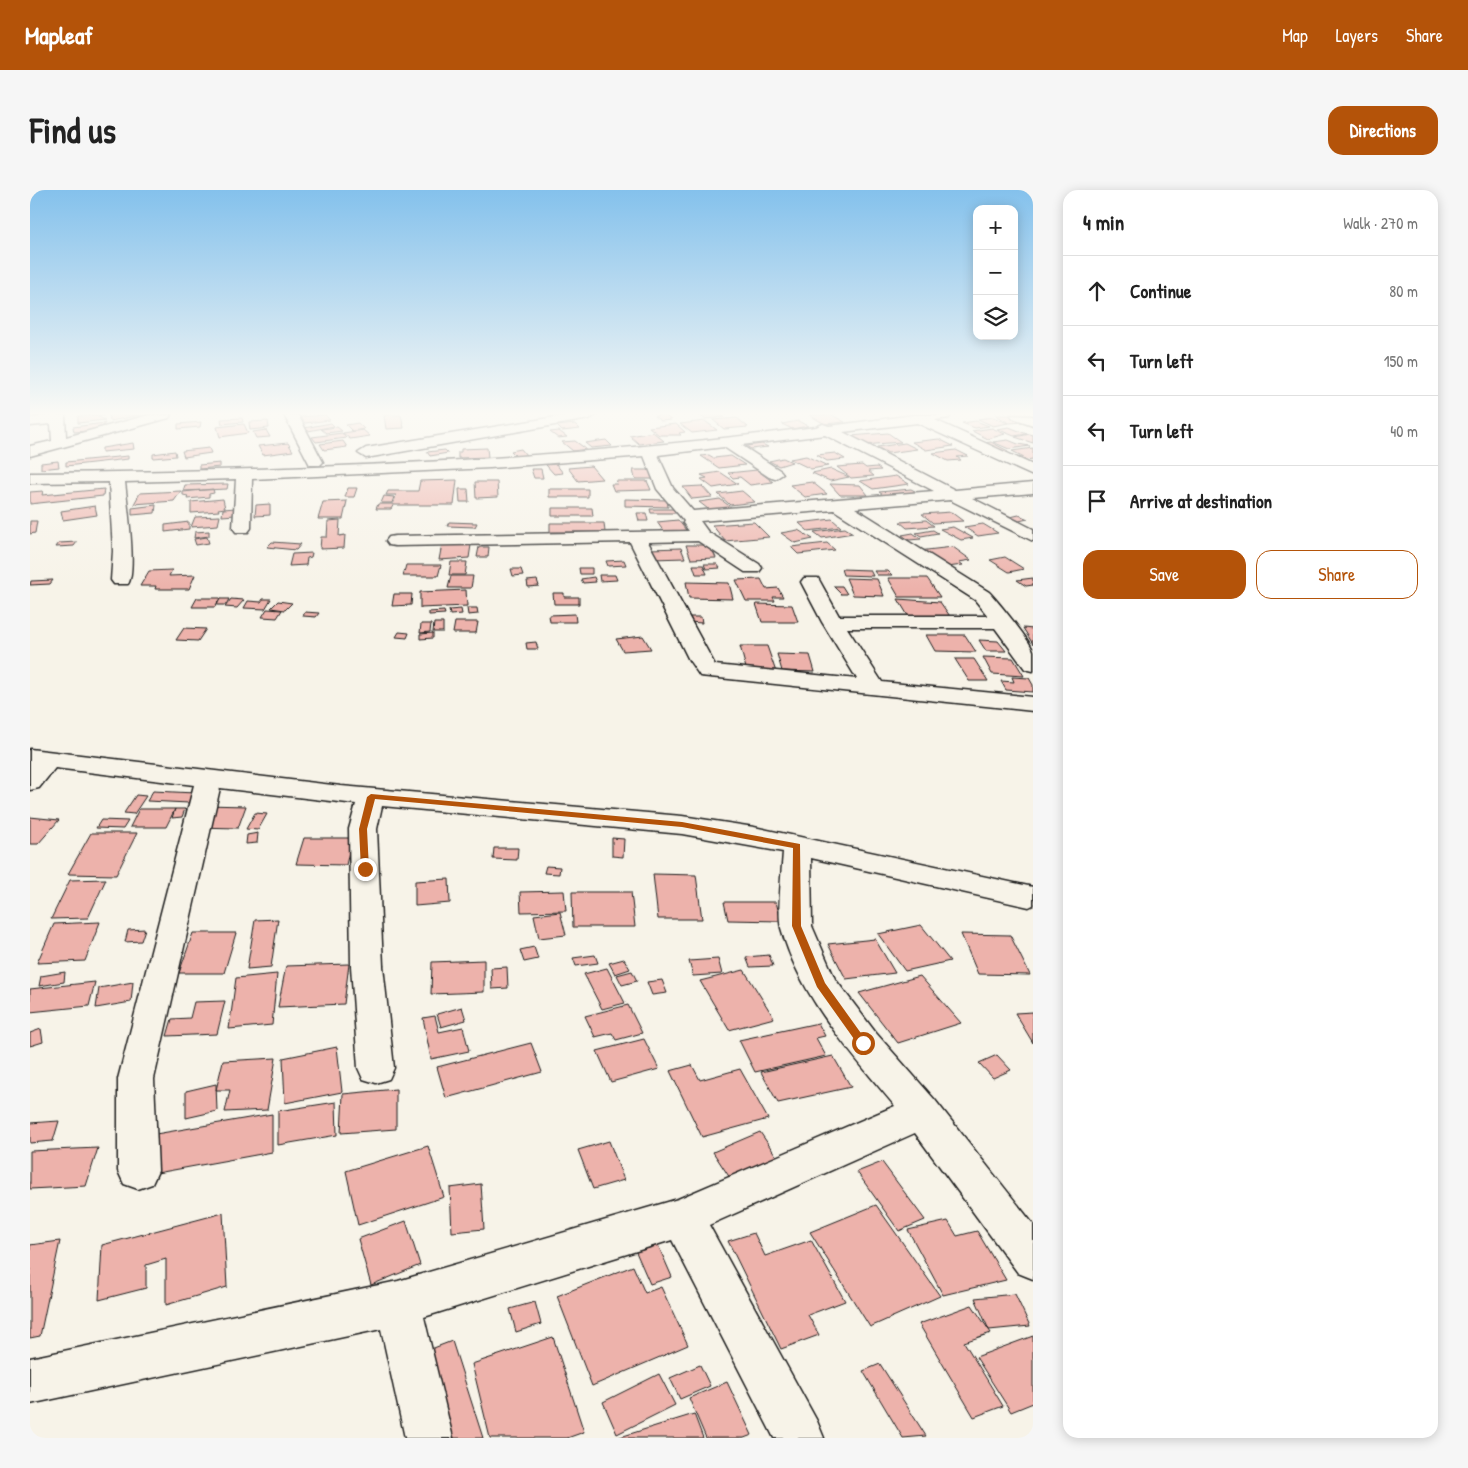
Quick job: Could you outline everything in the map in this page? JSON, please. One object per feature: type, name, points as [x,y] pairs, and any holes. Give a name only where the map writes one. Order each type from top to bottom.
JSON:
[{"type":"street","points":[[30,478],[117,478],[244,473]]},
{"type":"street","points":[[242,528],[250,473]]},
{"type":"street","points":[[659,473],[665,489],[702,536],[752,568]]},
{"type":"street","points":[[912,473],[1033,536]]},
{"type":"street","points":[[117,478],[121,580]]},
{"type":"street","points":[[688,517],[1033,488]]},
{"type":"street","points":[[837,504],[982,596],[994,608],[1001,622],[1033,664]]},
{"type":"street","points":[[395,541],[702,536]]},
{"type":"street","points":[[636,537],[700,660],[708,671],[722,674],[873,686],[1033,704]]},
{"type":"street","points":[[811,582],[832,622],[873,686]]},
{"type":"street","points":[[832,622],[1001,622]]},
{"type":"street","points":[[36,766],[209,779],[371,797],[682,825],[797,846],[1032,897]]},
{"type":"street","points":[[138,1171],[136,1079],[209,779]]},
{"type":"street","points":[[371,797],[363,829],[366,966],[376,1068]]},
{"type":"street","points":[[797,846],[796,926],[821,985],[863,1043],[922,1112],[1033,1258]]},
{"type":"street","points":[[30,1381],[398,1303],[682,1217],[922,1112]]},
{"type":"street","points":[[682,1217],[800,1438]]},
{"type":"street","points":[[398,1303],[429,1438]]},
{"type":"building","points":[[532,473],[542,473],[543,478],[534,478]]},
{"type":"building","points":[[572,473],[597,473],[602,479],[578,481]]},
{"type":"building","points":[[634,473],[657,473],[658,479],[635,479]]},
{"type":"building","points":[[722,473],[738,484],[713,488],[701,479],[707,478],[701,475]]},
{"type":"building","points":[[728,473],[761,473],[773,482],[750,485],[740,477],[733,478]]},
{"type":"building","points":[[813,473],[841,473],[849,477],[830,481]]},
{"type":"building","points":[[845,473],[871,473],[874,476],[851,478]]},
{"type":"building","points":[[896,476],[909,484],[873,489],[860,481]]},
{"type":"building","points":[[457,480],[454,505],[393,505],[396,495],[386,495],[388,491],[418,491],[420,481]]},
{"type":"building","points":[[616,481],[647,481],[651,490],[614,491],[611,484],[617,484]]},
{"type":"building","points":[[475,482],[497,482],[498,497],[476,498]]},
{"type":"building","points":[[812,482],[827,494],[805,497],[790,485]]},
{"type":"building","points":[[228,484],[227,489],[183,491],[185,485]]},
{"type":"building","points":[[830,484],[860,485],[868,495],[840,495]]},
{"type":"building","points":[[702,486],[712,497],[692,499],[683,487]]},
{"type":"building","points":[[348,488],[357,488],[354,497],[345,497]]},
{"type":"building","points":[[104,489],[103,496],[30,504],[30,492],[43,491],[42,495]]},
{"type":"building","points":[[213,489],[214,493],[209,494],[209,497],[187,499],[188,496],[183,495],[183,492]]},
{"type":"building","points":[[459,489],[468,489],[469,502],[460,502]]},
{"type":"building","points":[[549,489],[588,489],[588,497],[549,497]]},
{"type":"building","points":[[911,489],[919,493],[886,497],[879,492]]},
{"type":"building","points":[[181,491],[174,501],[134,504],[140,493]]},
{"type":"building","points":[[742,491],[755,502],[730,505],[718,494]]},
{"type":"building","points":[[384,496],[394,497],[392,503],[381,503]]},
{"type":"building","points":[[223,499],[225,508],[218,509],[219,511],[191,513],[191,502]]},
{"type":"building","points":[[625,499],[667,500],[668,507],[625,506]]},
{"type":"building","points":[[720,499],[732,508],[712,512],[699,502]]},
{"type":"building","points":[[347,501],[343,519],[318,519],[323,502]]},
{"type":"building","points":[[270,504],[270,515],[255,516],[256,505]]},
{"type":"building","points":[[378,504],[394,504],[391,509],[376,509]]},
{"type":"building","points":[[156,505],[155,513],[132,515],[132,508]]},
{"type":"building","points":[[95,506],[97,515],[63,520],[61,511]]},
{"type":"building","points":[[236,508],[235,515],[222,516],[223,509]]},
{"type":"building","points":[[552,508],[592,508],[593,516],[552,516]]},
{"type":"building","points":[[650,509],[679,509],[681,513],[651,513]]},
{"type":"building","points":[[951,512],[963,521],[933,523],[922,514]]},
{"type":"building","points":[[637,513],[646,513],[648,521],[639,521]]},
{"type":"building","points":[[1019,515],[1028,519],[1019,521],[1010,517]]},
{"type":"building","points":[[220,516],[218,525],[191,527],[195,517]]},
{"type":"building","points":[[832,519],[841,527],[808,531],[799,523]]},
{"type":"building","points":[[340,520],[339,536],[345,535],[344,548],[320,549],[321,537],[327,537],[328,521]]},
{"type":"building","points":[[678,520],[686,530],[664,532],[657,522]]},
{"type":"building","points":[[926,520],[934,526],[907,528],[900,522]]},
{"type":"building","points":[[30,521],[37,521],[35,533],[30,534]]},
{"type":"building","points":[[189,522],[189,529],[165,532],[165,525]]},
{"type":"building","points":[[449,522],[477,523],[475,527],[447,526]]},
{"type":"building","points":[[754,522],[769,537],[725,541],[712,525]]},
{"type":"building","points":[[550,523],[604,523],[605,532],[550,532]]},
{"type":"building","points":[[983,524],[998,533],[978,536],[964,527]]},
{"type":"building","points":[[953,527],[973,538],[961,540],[940,529]]},
{"type":"building","points":[[845,528],[853,533],[822,538],[814,532]]},
{"type":"building","points":[[798,530],[813,539],[795,543],[781,533]]},
{"type":"building","points":[[933,530],[938,533],[921,536],[916,533]]},
{"type":"building","points":[[209,531],[209,536],[194,538],[195,532]]},
{"type":"building","points":[[913,533],[921,539],[909,540],[902,535]]},
{"type":"building","points":[[207,537],[209,543],[196,545],[194,539]]},
{"type":"building","points":[[77,542],[74,546],[56,547],[59,543]]},
{"type":"building","points":[[272,542],[301,544],[296,550],[267,547]]},
{"type":"building","points":[[827,543],[835,550],[798,554],[791,547]]},
{"type":"building","points":[[442,544],[471,545],[469,558],[439,560]]},
{"type":"building","points":[[686,545],[710,545],[716,558],[691,559]]},
{"type":"building","points":[[479,547],[489,547],[488,557],[477,557]]},
{"type":"building","points":[[953,547],[971,560],[959,562],[963,565],[947,567],[936,558],[928,559],[918,551]]},
{"type":"building","points":[[681,548],[685,558],[652,559],[649,549]]},
{"type":"building","points":[[312,553],[311,557],[307,558],[306,565],[289,566],[292,554]]},
{"type":"building","points":[[1005,557],[1024,569],[1009,572],[990,560]]},
{"type":"building","points":[[624,560],[626,565],[608,566],[606,561]]},
{"type":"building","points":[[451,562],[467,562],[465,575],[449,575]]},
{"type":"building","points":[[704,564],[717,564],[720,568],[706,569]]},
{"type":"building","points":[[406,565],[441,565],[438,576],[403,576]]},
{"type":"building","points":[[693,565],[703,565],[707,574],[696,574]]},
{"type":"building","points":[[579,568],[592,568],[592,574],[580,574]]},
{"type":"building","points":[[511,569],[521,569],[523,575],[513,576]]},
{"type":"building","points":[[841,569],[870,570],[873,576],[843,575]]},
{"type":"building","points":[[172,570],[169,576],[195,575],[189,589],[155,589],[156,586],[140,586],[149,571]]},
{"type":"building","points":[[874,571],[888,571],[892,575],[877,575]]},
{"type":"building","points":[[599,575],[615,575],[617,580],[600,581]]},
{"type":"building","points":[[451,576],[473,576],[471,588],[448,588]]},
{"type":"building","points":[[594,577],[596,582],[583,583],[581,579]]},
{"type":"building","points":[[846,578],[877,579],[884,596],[853,595]]},
{"type":"building","points":[[888,578],[927,578],[940,597],[899,597]]},
{"type":"building","points":[[1033,578],[1033,585],[1026,586],[1017,580]]},
{"type":"building","points":[[761,579],[766,589],[778,588],[783,597],[773,597],[775,601],[746,601],[736,580]]},
{"type":"building","points":[[53,580],[50,584],[30,585],[31,581]]},
{"type":"building","points":[[537,580],[539,586],[528,587],[527,581]]},
{"type":"building","points":[[686,582],[729,583],[733,599],[689,598]]},
{"type":"building","points":[[833,586],[842,586],[847,594],[841,594]]},
{"type":"building","points":[[466,590],[467,606],[420,608],[420,592]]},
{"type":"building","points":[[553,593],[564,593],[564,597],[579,597],[579,604],[554,604]]},
{"type":"building","points":[[394,594],[412,594],[411,605],[392,606]]},
{"type":"building","points":[[197,598],[220,598],[215,607],[192,607]]},
{"type":"building","points":[[220,599],[229,599],[226,605],[217,605]]},
{"type":"building","points":[[231,599],[244,600],[237,608],[225,607]]},
{"type":"building","points":[[263,599],[271,599],[265,609],[244,608],[248,601],[261,602]]},
{"type":"building","points":[[898,599],[940,602],[952,619],[910,619]]},
{"type":"building","points":[[278,601],[292,603],[285,610],[271,608]]},
{"type":"building","points":[[756,604],[792,605],[798,622],[762,622]]},
{"type":"building","points":[[467,608],[477,608],[478,614],[468,615]]},
{"type":"building","points":[[267,609],[282,610],[277,618],[262,617]]},
{"type":"building","points":[[461,609],[462,614],[450,615],[449,610]]},
{"type":"building","points":[[444,611],[445,614],[429,615],[429,612]]},
{"type":"building","points":[[305,612],[319,613],[316,617],[303,616]]},
{"type":"building","points":[[575,614],[576,622],[550,622],[549,615]]},
{"type":"building","points":[[688,617],[701,617],[702,623],[689,622]]},
{"type":"building","points":[[455,622],[478,622],[476,633],[453,633]]},
{"type":"building","points":[[434,623],[443,623],[443,632],[433,632]]},
{"type":"building","points":[[421,624],[431,624],[430,632],[420,633]]},
{"type":"building","points":[[184,628],[206,629],[198,641],[176,640]]},
{"type":"building","points":[[1023,628],[1033,629],[1033,644]]},
{"type":"building","points":[[399,632],[409,633],[407,638],[396,637]]},
{"type":"building","points":[[433,633],[433,638],[420,639],[420,634]]},
{"type":"building","points":[[926,635],[965,635],[976,652],[935,651]]},
{"type":"building","points":[[643,636],[651,649],[623,651],[616,639]]},
{"type":"building","points":[[979,640],[998,641],[1006,651],[986,651]]},
{"type":"building","points":[[536,642],[538,649],[527,649],[526,643]]},
{"type":"building","points":[[740,646],[767,646],[776,672],[747,672]]},
{"type":"building","points":[[777,654],[810,655],[815,672],[782,671]]},
{"type":"building","points":[[983,657],[1013,658],[1024,676],[992,674]]},
{"type":"building","points":[[955,659],[974,659],[988,681],[969,681]]},
{"type":"building","points":[[1012,677],[1029,678],[1033,685],[1033,692],[1006,690],[1001,681],[1014,682]]},
{"type":"building","points":[[153,791],[195,793],[189,803],[147,801]]},
{"type":"building","points":[[136,795],[146,796],[134,814],[124,813]]},
{"type":"building","points":[[205,805],[246,806],[238,828],[195,827]]},
{"type":"building","points":[[139,809],[175,809],[166,827],[130,827]]},
{"type":"building","points":[[175,809],[185,809],[182,817],[172,818]]},
{"type":"building","points":[[255,813],[267,814],[258,830],[246,829]]},
{"type":"building","points":[[30,817],[59,820],[38,844],[30,844]]},
{"type":"building","points":[[101,820],[128,821],[123,829],[96,828]]},
{"type":"building","points":[[91,833],[137,833],[116,875],[68,874]]},
{"type":"building","points":[[258,833],[257,843],[246,844],[247,835]]},
{"type":"building","points":[[304,838],[352,838],[346,865],[296,864]]},
{"type":"building","points":[[612,838],[624,839],[623,857],[612,856]]},
{"type":"building","points":[[494,848],[518,848],[517,860],[493,859]]},
{"type":"building","points":[[546,866],[560,867],[559,874],[544,873]]},
{"type":"building","points":[[653,874],[696,875],[702,919],[658,919]]},
{"type":"building","points":[[106,879],[88,918],[51,919],[70,880]]},
{"type":"building","points":[[449,879],[450,903],[415,906],[415,881]]},
{"type":"building","points":[[564,891],[566,911],[521,912],[520,892]]},
{"type":"building","points":[[572,892],[631,892],[635,927],[573,927]]},
{"type":"building","points":[[724,902],[776,902],[781,921],[728,920]]},
{"type":"building","points":[[560,912],[566,935],[539,938],[534,915]]},
{"type":"building","points":[[278,919],[271,967],[247,969],[255,920]]},
{"type":"building","points":[[100,922],[85,961],[37,963],[54,924]]},
{"type":"building","points":[[921,925],[950,961],[905,971],[878,934]]},
{"type":"building","points":[[145,929],[141,941],[125,942],[128,930]]},
{"type":"building","points":[[193,933],[236,933],[224,973],[179,973]]},
{"type":"building","points":[[961,934],[1010,935],[1030,975],[978,974]]},
{"type":"building","points":[[875,939],[895,973],[846,979],[828,944]]},
{"type":"building","points":[[534,947],[538,959],[524,962],[520,950]]},
{"type":"building","points":[[595,955],[598,963],[576,966],[573,958]]},
{"type":"building","points":[[769,955],[773,966],[750,967],[746,957]]},
{"type":"building","points":[[624,959],[630,969],[615,974],[609,963]]},
{"type":"building","points":[[718,959],[722,974],[693,976],[689,961]]},
{"type":"building","points":[[484,960],[484,992],[431,994],[432,962]]},
{"type":"building","points":[[349,964],[344,1004],[278,1007],[286,966]]},
{"type":"building","points":[[507,967],[508,988],[492,989],[491,968]]},
{"type":"building","points":[[607,968],[625,1003],[602,1009],[584,974]]},
{"type":"building","points":[[744,970],[774,1018],[729,1030],[700,981]]},
{"type":"building","points":[[632,971],[637,981],[622,985],[617,975]]},
{"type":"building","points":[[65,972],[64,982],[39,986],[41,976]]},
{"type":"building","points":[[277,974],[272,1025],[229,1029],[236,978]]},
{"type":"building","points":[[920,976],[961,1023],[898,1043],[859,993]]},
{"type":"building","points":[[662,980],[667,993],[652,995],[647,982]]},
{"type":"building","points":[[95,982],[89,1006],[30,1012],[30,989]]},
{"type":"building","points":[[133,982],[131,1002],[96,1008],[99,988]]},
{"type":"building","points":[[225,1001],[217,1034],[167,1036],[172,1019],[190,1018],[194,1002]]},
{"type":"building","points":[[628,1005],[642,1033],[616,1040],[612,1033],[595,1037],[585,1016]]},
{"type":"building","points":[[462,1007],[466,1020],[441,1027],[437,1014]]},
{"type":"building","points":[[1033,1012],[1033,1043],[1015,1013]]},
{"type":"building","points":[[435,1016],[439,1032],[463,1027],[469,1051],[431,1059],[423,1018]]},
{"type":"building","points":[[818,1023],[825,1036],[816,1038],[826,1056],[755,1072],[739,1040]]},
{"type":"building","points":[[41,1029],[43,1042],[30,1046],[30,1033]]},
{"type":"building","points":[[644,1039],[659,1069],[611,1082],[597,1051]]},
{"type":"building","points":[[531,1043],[542,1072],[446,1098],[437,1067]]},
{"type":"building","points":[[337,1047],[342,1092],[285,1103],[283,1058]]},
{"type":"building","points":[[997,1055],[1011,1070],[993,1078],[979,1063]]},
{"type":"building","points":[[833,1056],[851,1087],[778,1103],[761,1072]]},
{"type":"building","points":[[276,1058],[267,1110],[225,1112],[230,1090],[216,1090],[223,1061]]},
{"type":"building","points":[[692,1065],[700,1080],[740,1069],[768,1119],[702,1137],[670,1071]]},
{"type":"building","points":[[216,1084],[217,1111],[186,1118],[186,1091]]},
{"type":"building","points":[[396,1089],[396,1129],[341,1133],[343,1094]]},
{"type":"building","points":[[336,1102],[337,1135],[278,1145],[278,1111]]},
{"type":"building","points":[[272,1114],[272,1152],[146,1175],[150,1135]]},
{"type":"building","points":[[59,1121],[53,1141],[30,1143],[30,1123]]},
{"type":"building","points":[[760,1132],[777,1157],[730,1178],[713,1152]]},
{"type":"building","points":[[609,1141],[624,1180],[593,1189],[578,1150]]},
{"type":"building","points":[[428,1146],[444,1197],[358,1225],[346,1171]]},
{"type":"building","points":[[98,1148],[86,1186],[30,1189],[30,1151]]},
{"type":"building","points":[[882,1162],[925,1220],[899,1231],[857,1172]]},
{"type":"building","points":[[481,1184],[484,1229],[452,1232],[450,1188]]},
{"type":"building","points":[[876,1205],[940,1296],[870,1327],[810,1232]]},
{"type":"building","points":[[223,1213],[227,1287],[166,1305],[166,1259],[146,1265],[146,1288],[99,1300],[102,1245]]},
{"type":"building","points":[[406,1221],[420,1265],[371,1285],[358,1239]]},
{"type":"building","points":[[948,1221],[957,1236],[977,1231],[1006,1280],[943,1295],[908,1230]]},
{"type":"building","points":[[754,1233],[765,1256],[811,1240],[845,1301],[808,1315],[819,1335],[781,1349],[728,1241]]},
{"type":"building","points":[[60,1241],[40,1336],[30,1338],[30,1245]]},
{"type":"building","points":[[658,1245],[672,1277],[650,1284],[636,1252]]},
{"type":"building","points":[[633,1266],[645,1293],[661,1287],[688,1345],[592,1386],[557,1296]]},
{"type":"building","points":[[1015,1294],[1030,1326],[989,1330],[975,1298]]},
{"type":"building","points":[[535,1302],[541,1324],[516,1332],[510,1309]]},
{"type":"building","points":[[972,1305],[991,1333],[964,1342],[1003,1406],[974,1417],[919,1324]]},
{"type":"building","points":[[1033,1336],[1033,1403],[1011,1412],[976,1357]]},
{"type":"building","points":[[553,1337],[584,1432],[567,1438],[490,1438],[472,1364]]},
{"type":"building","points":[[452,1341],[483,1438],[441,1438],[418,1354]]},
{"type":"building","points":[[880,1364],[926,1436],[903,1438],[863,1371]]},
{"type":"building","points":[[700,1365],[710,1386],[680,1399],[670,1378]]},
{"type":"building","points":[[659,1374],[675,1405],[617,1434],[603,1402]]},
{"type":"building","points":[[727,1382],[752,1435],[744,1438],[706,1438],[689,1398]]},
{"type":"building","points":[[694,1414],[703,1438],[617,1438]]},
{"type":"route","points":[[365,869],[363,829],[371,797],[682,825],[754,836],[797,846],[796,926],[821,985],[863,1043]]}]
